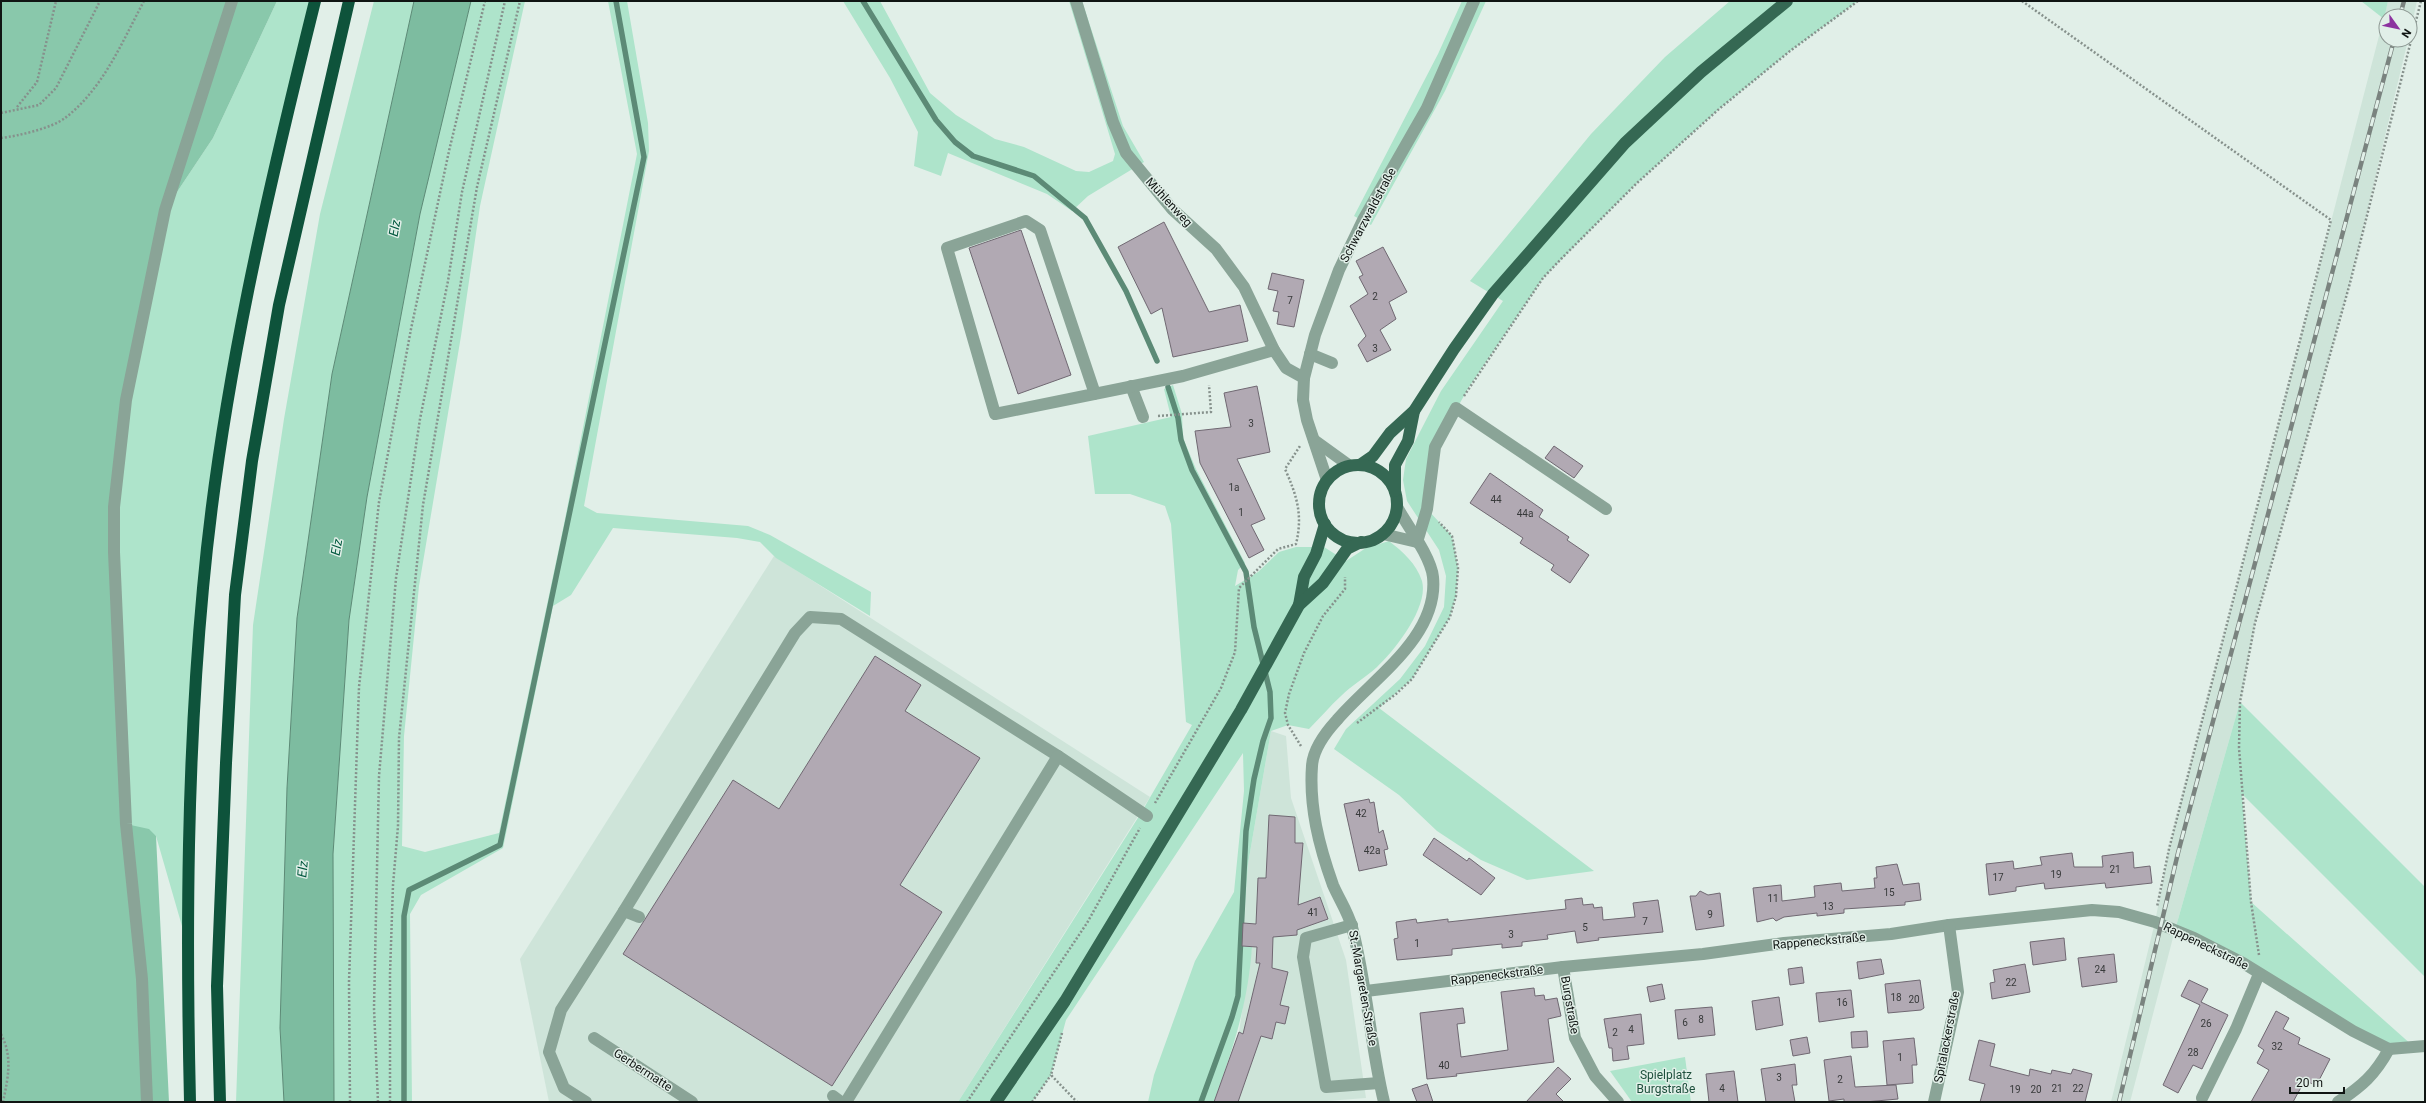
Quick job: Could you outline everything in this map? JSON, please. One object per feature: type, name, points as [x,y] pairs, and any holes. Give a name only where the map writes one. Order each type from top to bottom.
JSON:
[{"type":"highway","points":[[190,1102],[186,940],[192,742],[203,587],[218,466],[246,301],[286,117],[315,1]]},
{"type":"highway","points":[[220,1102],[217,986],[226,763],[236,587],[252,461],[279,305],[349,1]]},
{"type":"main road","points":[[1361,542],[1353,542],[1337,536],[1325,524],[1320,514],[1319,502],[1327,480],[1341,469],[1355,465],[1373,456],[1390,433],[1414,411],[1454,349],[1493,294],[1625,143],[1701,72],[1787,1]]},
{"type":"main road","points":[[1299,605],[1323,583],[1334,565],[1347,549],[1383,534],[1392,522],[1397,507],[1395,492],[1396,465],[1408,441],[1414,411]]},
{"type":"main road","points":[[1355,465],[1382,473],[1395,492]]},
{"type":"main road","points":[[996,1102],[1065,1000],[1241,710],[1299,605],[1304,577],[1316,554],[1325,524]]},
{"type":"street","points":[[147,1102],[142,979],[126,824],[114,552],[114,507],[126,400],[165,210],[232,1]]},
{"type":"street","name":"Mühlenweg","points":[[1076,1],[1112,122],[1126,153],[1172,209],[1216,249],[1244,287],[1274,350],[1286,368],[1304,378]]},
{"type":"street","name":"Schwarzwaldstraße","points":[[1327,480],[1313,438],[1303,400],[1304,378],[1310,354],[1338,270],[1363,220],[1427,108],[1474,1]]},
{"type":"street","points":[[1095,394],[1040,230],[1026,221],[947,248],[995,414],[1095,394],[1207,369],[1274,350]]},
{"type":"street","points":[[1310,354],[1332,363]]},
{"type":"street","points":[[1131,386],[1143,417]]},
{"type":"street","points":[[1383,534],[1417,542],[1427,509],[1435,447],[1456,408],[1606,509]]},
{"type":"street","points":[[1313,438],[1355,465]]},
{"type":"street","name":"St.-Margareten-Straße","points":[[1384,1102],[1379,1083],[1366,991],[1352,925],[1334,886],[1321,849],[1313,814],[1312,763],[1328,730],[1354,700],[1406,650],[1422,626],[1431,602],[1433,577],[1429,560],[1397,507]]},
{"type":"street","points":[[586,1102],[564,1088],[549,1052],[561,1010],[624,911],[795,633],[810,617],[842,619],[1058,756],[1147,816]]},
{"type":"street","points":[[846,1102],[1058,756]]},
{"type":"street","name":"Rappeneckstraße","points":[[1366,991],[1563,967],[1891,934],[1949,925],[2092,910],[2119,912],[2154,922],[2194,938],[2259,974],[2353,1031],[2389,1049]]},
{"type":"street","points":[[624,911],[639,917]]},
{"type":"street","points":[[1352,925],[1306,938],[1303,957],[1324,1080],[1326,1087],[1379,1083]]},
{"type":"street","name":"Spitalackerstraße","points":[[1934,1102],[1958,992],[1949,925]]},
{"type":"street","name":"Burgstraße","points":[[1563,967],[1575,1038],[1595,1076],[1618,1102]]},
{"type":"street","name":"Rappeneckstraße","points":[[2202,1098],[2236,1030],[2259,974]]},
{"type":"street","name":"Gerbermatte","points":[[594,1038],[692,1102]]},
{"type":"street","points":[[2338,1102],[2359,1088],[2377,1070],[2389,1049],[2425,1046]]},
{"type":"path","points":[[17,108],[37,82],[56,1]]},
{"type":"path","points":[[1,113],[17,108],[39,105],[56,88],[100,1]]},
{"type":"path","points":[[1,138],[20,136],[64,119],[83,102],[109,67],[144,1]]},
{"type":"path","points":[[350,1102],[349,982],[359,687],[380,502],[411,329],[448,151],[485,1]]},
{"type":"path","points":[[378,1102],[374,1008],[380,776],[396,578],[420,420],[448,281],[462,192],[504,1]]},
{"type":"path","points":[[390,1102],[390,974],[393,885],[398,826],[399,738],[423,505],[484,158],[520,1]]},
{"type":"path","points":[[1456,408],[1543,278],[1566,254],[1637,183],[1719,109],[1790,51],[1858,1]]},
{"type":"path","points":[[2022,1],[2331,220],[2169,849],[2154,922]]},
{"type":"path","points":[[2259,974],[2258,950],[2251,902],[2238,748],[2240,702],[2255,623],[2350,283],[2421,1]]},
{"type":"path","points":[[1171,415],[1211,412],[1207,369]]},
{"type":"path","points":[[1296,544],[1301,525],[1294,489],[1285,469],[1300,446],[1313,438]]},
{"type":"path","points":[[967,1102],[1087,923],[1221,688],[1235,652],[1240,588],[1258,572],[1278,549],[1296,544],[1316,554]]},
{"type":"path","points":[[1312,763],[1288,726],[1285,713],[1295,675],[1304,652],[1323,616],[1344,589],[1347,580],[1343,571],[1334,565]]},
{"type":"path","points":[[1032,1102],[1051,1075],[1064,1027]]},
{"type":"path","points":[[1,1034],[8,1047],[10,1072],[3,1102]]},
{"type":"path","points":[[1051,1075],[1077,1102]]},
{"type":"shaded area","points":[[1,1],[277,1],[213,138],[165,210],[126,400],[114,507],[126,824],[149,829],[156,836],[169,1102],[1,1102]]},
{"type":"shaded area","points":[[2388,1],[2417,1],[2415,8],[2386,8]]},
{"type":"shaded area","points":[[2378,40],[2378,48],[2406,48],[2350,283],[2255,623],[2240,702],[2175,930],[2130,1102],[2111,1102],[2155,922],[2169,849]]},
{"type":"shaded area","points":[[774,556],[1150,797],[958,1102],[549,1102],[520,959]]},
{"type":"shaded area","points":[[1271,731],[1286,736],[1291,798],[1346,960],[1366,1098],[1314,1102],[1214,1102],[1239,1032],[1252,947],[1242,946],[1248,864]]},
{"type":"green space","points":[[277,1],[315,1],[246,301],[203,587],[186,940],[156,836],[126,824],[114,552],[126,400],[165,210],[213,138]]},
{"type":"green space","points":[[374,1],[414,1],[332,374],[297,618],[287,788],[280,1028],[284,1102],[236,1102],[253,625],[284,419],[320,214]]},
{"type":"green space","points":[[471,1],[525,1],[480,206],[461,336],[419,586],[404,736],[402,846],[425,852],[499,833],[564,524],[637,154],[608,1],[627,1],[648,123],[649,151],[584,506],[597,513],[748,526],[770,535],[871,592],[870,616],[776,558],[760,542],[737,538],[613,528],[571,595],[553,606],[503,848],[421,895],[410,914],[412,1102],[334,1102],[333,854],[349,620],[367,497],[420,214]]},
{"type":"green space","points":[[843,1],[880,1],[930,93],[956,115],[995,139],[1024,147],[1076,171],[1089,172],[1113,161],[1115,154],[1069,1],[1082,1],[1123,126],[1144,162],[1088,196],[1072,211],[1047,194],[948,153],[941,176],[914,166],[918,132],[890,78]]},
{"type":"green space","points":[[1462,1],[1486,1],[1445,91],[1371,225],[1354,216],[1438,54]]},
{"type":"green space","points":[[1730,1],[1858,1],[1790,51],[1719,109],[1637,183],[1543,278],[1469,387],[1435,447],[1427,509],[1452,536],[1458,568],[1456,596],[1450,617],[1412,679],[1379,708],[1594,871],[1527,880],[1481,860],[1437,831],[1399,795],[1334,749],[1346,729],[1400,679],[1425,646],[1444,607],[1446,576],[1439,550],[1407,501],[1403,480],[1406,459],[1441,391],[1503,301],[1470,281],[1591,134],[1665,57]]},
{"type":"green space","points":[[2361,1],[2388,1],[2386,8],[2378,8],[2378,14]]},
{"type":"green space","points":[[1173,385],[1182,414],[1183,438],[1196,469],[1245,563],[1238,570],[1235,586],[1258,572],[1279,552],[1296,547],[1324,547],[1346,561],[1366,548],[1389,541],[1413,563],[1422,581],[1423,591],[1420,603],[1416,615],[1393,650],[1373,671],[1345,692],[1309,729],[1288,725],[1271,731],[1248,864],[1242,946],[1252,947],[1250,968],[1239,1026],[1214,1102],[1148,1102],[1154,1075],[1195,961],[1234,892],[1244,791],[1243,753],[1066,1020],[1051,1075],[1032,1102],[958,1102],[1141,813],[1192,725],[1186,722],[1171,524],[1165,506],[1130,494],[1095,494],[1088,436],[1171,417],[1164,389]]},
{"type":"green space","points":[[2240,702],[2425,887],[2425,977],[2242,794],[2251,902],[2413,1046],[2389,1049],[2175,930]]},
{"type":"green space","name":"Spielplatz Burgstraße","points":[[1685,1057],[1691,1102],[1632,1102],[1610,1071]]},
{"type":"water","name":"Elz","points":[[414,1],[471,1],[420,214],[367,497],[349,620],[333,854],[334,1102],[284,1102],[280,1028],[287,788],[297,618],[332,374]]},
{"type":"building","points":[[1164,222],[1209,312],[1240,305],[1248,341],[1173,357],[1162,308],[1151,314],[1118,247]]},
{"type":"building","points":[[1021,230],[1071,375],[1018,394],[969,248]]},
{"type":"building","points":[[1383,247],[1407,292],[1389,302],[1396,319],[1380,330],[1391,350],[1367,362],[1358,345],[1366,336],[1350,306],[1368,294],[1359,277],[1363,275],[1356,261]]},
{"type":"building","points":[[1272,273],[1304,280],[1294,327],[1277,324],[1279,312],[1273,311],[1278,291],[1268,289]]},
{"type":"building","points":[[1257,386],[1270,452],[1237,459],[1265,519],[1251,525],[1264,550],[1249,558],[1200,463],[1195,431],[1231,427],[1224,393]]},
{"type":"building","points":[[1554,446],[1583,466],[1574,478],[1545,458]]},
{"type":"building","points":[[1490,473],[1543,510],[1539,517],[1569,537],[1567,540],[1589,555],[1570,583],[1551,570],[1554,565],[1520,543],[1523,538],[1470,503]]},
{"type":"building","points":[[875,656],[921,685],[905,711],[980,758],[900,885],[942,912],[832,1086],[623,954],[733,780],[779,809]]},
{"type":"building","points":[[1369,799],[1370,803],[1374,802],[1379,833],[1383,830],[1388,849],[1384,850],[1387,865],[1359,871],[1344,804]]},
{"type":"building","points":[[1269,815],[1295,817],[1295,843],[1303,843],[1298,905],[1320,897],[1328,919],[1297,930],[1297,935],[1273,937],[1272,968],[1288,972],[1280,1005],[1289,1007],[1285,1024],[1276,1022],[1272,1039],[1261,1036],[1238,1102],[1214,1102],[1239,1032],[1243,1034],[1260,963],[1256,963],[1257,947],[1242,946],[1243,923],[1256,924],[1258,878],[1266,878]]},
{"type":"building","points":[[1434,838],[1467,861],[1469,858],[1495,878],[1481,895],[1423,855]]},
{"type":"building","points":[[2133,852],[2134,868],[2150,866],[2152,883],[2106,888],[2105,883],[2045,889],[2044,883],[2016,887],[2016,891],[1989,895],[1986,864],[2013,861],[2014,869],[2042,865],[2040,857],[2072,853],[2074,867],[2103,867],[2102,856]]},
{"type":"building","points":[[1897,864],[1903,885],[1919,883],[1921,900],[1905,902],[1905,905],[1844,909],[1844,913],[1817,916],[1817,913],[1784,917],[1776,921],[1773,918],[1757,922],[1753,888],[1781,885],[1782,901],[1815,897],[1814,886],[1841,883],[1842,891],[1875,888],[1874,878],[1877,878],[1876,867]]},
{"type":"building","points":[[1700,891],[1708,895],[1720,893],[1724,926],[1696,930],[1690,896],[1696,896]]},
{"type":"building","points":[[1582,898],[1583,905],[1593,904],[1594,908],[1602,907],[1603,920],[1635,917],[1633,903],[1658,900],[1663,932],[1598,938],[1599,940],[1577,943],[1575,931],[1547,935],[1548,939],[1522,942],[1522,946],[1502,948],[1502,944],[1452,949],[1452,955],[1397,960],[1394,939],[1398,938],[1396,922],[1416,919],[1417,923],[1448,919],[1448,922],[1566,909],[1565,900]]},
{"type":"building","points":[[2064,938],[2066,960],[2033,965],[2030,942]]},
{"type":"building","points":[[2114,954],[2117,982],[2082,987],[2078,958]]},
{"type":"building","points":[[1881,959],[1884,974],[1859,979],[1857,962]]},
{"type":"building","points":[[2025,964],[2030,992],[1992,999],[1990,983],[1995,982],[1993,970]]},
{"type":"building","points":[[1802,967],[1804,983],[1790,985],[1788,969]]},
{"type":"building","points":[[1920,980],[1924,1008],[1921,1010],[1888,1013],[1885,984]]},
{"type":"building","points":[[2189,980],[2208,989],[2201,1002],[2228,1015],[2202,1069],[2193,1065],[2178,1093],[2163,1085],[2200,1005],[2181,996]]},
{"type":"building","points":[[1662,984],[1665,999],[1650,1002],[1647,987]]},
{"type":"building","points":[[1534,988],[1535,996],[1544,995],[1545,1000],[1557,998],[1561,1016],[1548,1019],[1554,1062],[1427,1079],[1420,1013],[1463,1008],[1465,1023],[1457,1024],[1461,1057],[1508,1050],[1501,992]]},
{"type":"building","points":[[1851,990],[1854,1017],[1819,1022],[1816,993]]},
{"type":"building","points":[[1779,997],[1783,1025],[1756,1030],[1752,1001]]},
{"type":"building","points":[[1712,1007],[1715,1035],[1678,1039],[1675,1010]]},
{"type":"building","points":[[2276,1011],[2289,1018],[2283,1029],[2300,1038],[2298,1044],[2330,1059],[2316,1086],[2305,1080],[2293,1102],[2251,1102],[2269,1070],[2257,1063],[2264,1050],[2258,1046]]},
{"type":"building","points":[[1641,1014],[1644,1044],[1627,1046],[1629,1059],[1613,1061],[1612,1048],[1609,1048],[1604,1019]]},
{"type":"building","points":[[1867,1031],[1868,1047],[1852,1048],[1851,1032]]},
{"type":"building","points":[[1807,1037],[1810,1053],[1793,1056],[1790,1040]]},
{"type":"building","points":[[1914,1038],[1917,1065],[1912,1065],[1913,1083],[1887,1085],[1883,1041]]},
{"type":"building","points":[[1979,1040],[1995,1044],[1990,1066],[2029,1076],[2030,1069],[2051,1074],[2052,1070],[2071,1074],[2073,1069],[2092,1074],[2085,1102],[1980,1102],[1985,1084],[1969,1080]]},
{"type":"building","points":[[1851,1056],[1855,1087],[1896,1085],[1898,1099],[1865,1102],[1844,1102],[1844,1099],[1829,1101],[1824,1060]]},
{"type":"building","points":[[1795,1064],[1797,1085],[1792,1085],[1795,1102],[1766,1102],[1761,1069]]},
{"type":"building","points":[[1558,1067],[1571,1079],[1556,1094],[1564,1102],[1526,1102]]},
{"type":"building","points":[[1734,1071],[1738,1102],[1709,1102],[1706,1074]]},
{"type":"building","points":[[1427,1084],[1433,1102],[1417,1102],[1412,1089]]},
{"type":"waterway","points":[[404,1102],[404,916],[409,890],[500,845],[644,157],[616,1]]},
{"type":"waterway","points":[[863,1],[936,120],[955,142],[973,156],[1034,176],[1085,218],[1126,291],[1157,361]]},
{"type":"waterway","points":[[1168,387],[1178,418],[1181,440],[1192,470],[1246,572],[1254,627],[1270,692],[1271,718],[1263,741],[1254,779],[1246,831],[1238,996],[1232,1017],[1201,1102]]},
{"type":"railway","points":[[2402,8],[2404,1]]},
{"type":"railway","points":[[2119,1102],[2178,853],[2392,48]]}]
